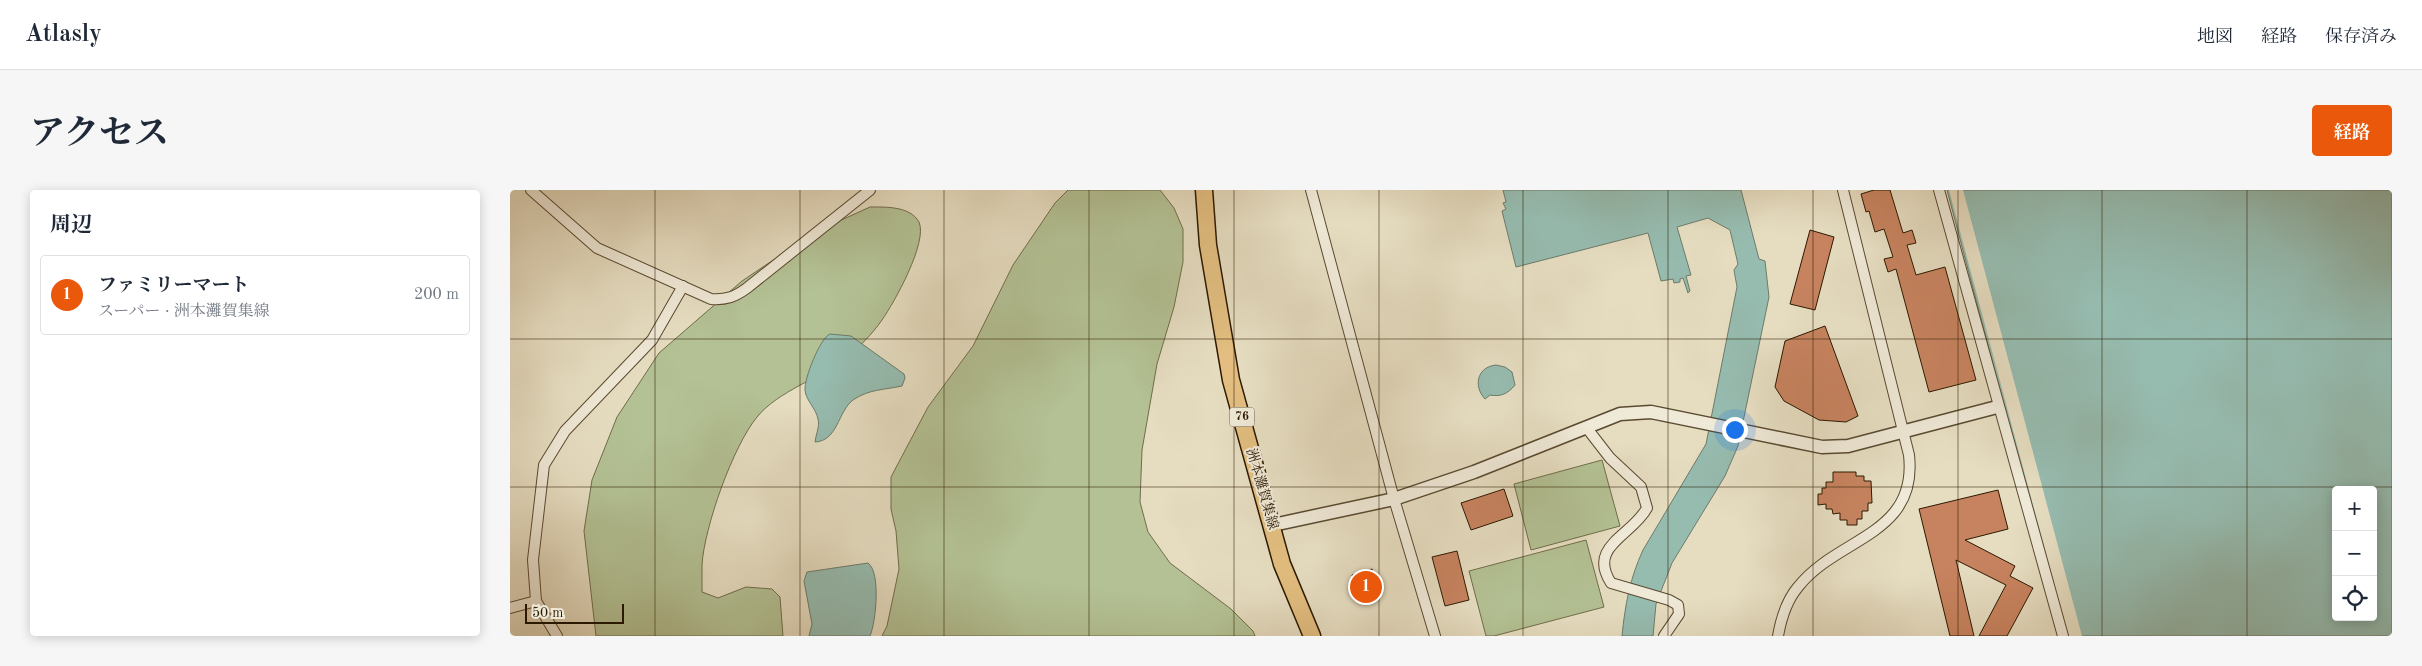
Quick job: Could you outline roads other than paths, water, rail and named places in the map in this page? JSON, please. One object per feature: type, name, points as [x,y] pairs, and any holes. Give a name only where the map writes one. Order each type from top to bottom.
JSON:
[{"type":"main road","name":"洲本灘賀集線","points":[[1204,190],[1208,245],[1231,380],[1273,525],[1282,564],[1312,636]]},
{"type":"street","points":[[531,190],[597,248],[712,300],[723,300],[735,296],[870,190]]},
{"type":"street","points":[[1311,190],[1394,499],[1435,636]]},
{"type":"street","points":[[1778,636],[1789,600],[1807,577],[1823,563],[1878,530],[1896,512],[1911,480],[1910,455],[1843,190]]},
{"type":"street","points":[[1939,190],[2063,636]]},
{"type":"street","points":[[557,636],[536,601],[533,560],[544,465],[565,431],[652,340],[683,286]]},
{"type":"street","points":[[1273,525],[1394,499],[1508,460],[1620,414],[1651,412],[1751,434],[1822,447],[1839,447],[1998,407]]},
{"type":"street","points":[[1586,427],[1610,458],[1641,487],[1647,508],[1641,519],[1609,547],[1604,571],[1611,583],[1670,600],[1678,605],[1679,614],[1664,636]]},
{"type":"street","points":[[510,608],[536,601]]},
{"type":"water","points":[[1503,190],[1741,190],[1759,259],[1765,261],[1769,297],[1738,446],[1725,476],[1672,563],[1656,604],[1653,636],[1622,636],[1631,581],[1643,550],[1706,444],[1737,287],[1734,270],[1738,264],[1730,230],[1708,218],[1677,227],[1691,275],[1686,276],[1690,291],[1688,293],[1683,278],[1680,279],[1680,282],[1674,283],[1673,279],[1661,281],[1648,233],[1516,267],[1502,211],[1506,209],[1503,203],[1506,202]]},
{"type":"water","points":[[1947,190],[2392,190],[2392,636],[2065,636]]},
{"type":"water","points":[[830,334],[851,336],[904,374],[905,378],[902,386],[871,392],[853,400],[844,411],[829,437],[815,442],[818,427],[817,415],[806,394],[805,385],[817,351]]},
{"type":"water","points":[[1496,365],[1505,367],[1512,372],[1515,385],[1504,394],[1490,395],[1485,399],[1479,388],[1479,378],[1485,369]]},
{"type":"water","points":[[868,563],[875,576],[876,586],[874,620],[870,636],[809,636],[812,624],[804,581],[807,572]]},
{"type":"place","name":"ファミリーマート","points":[[1366,587]]}]
